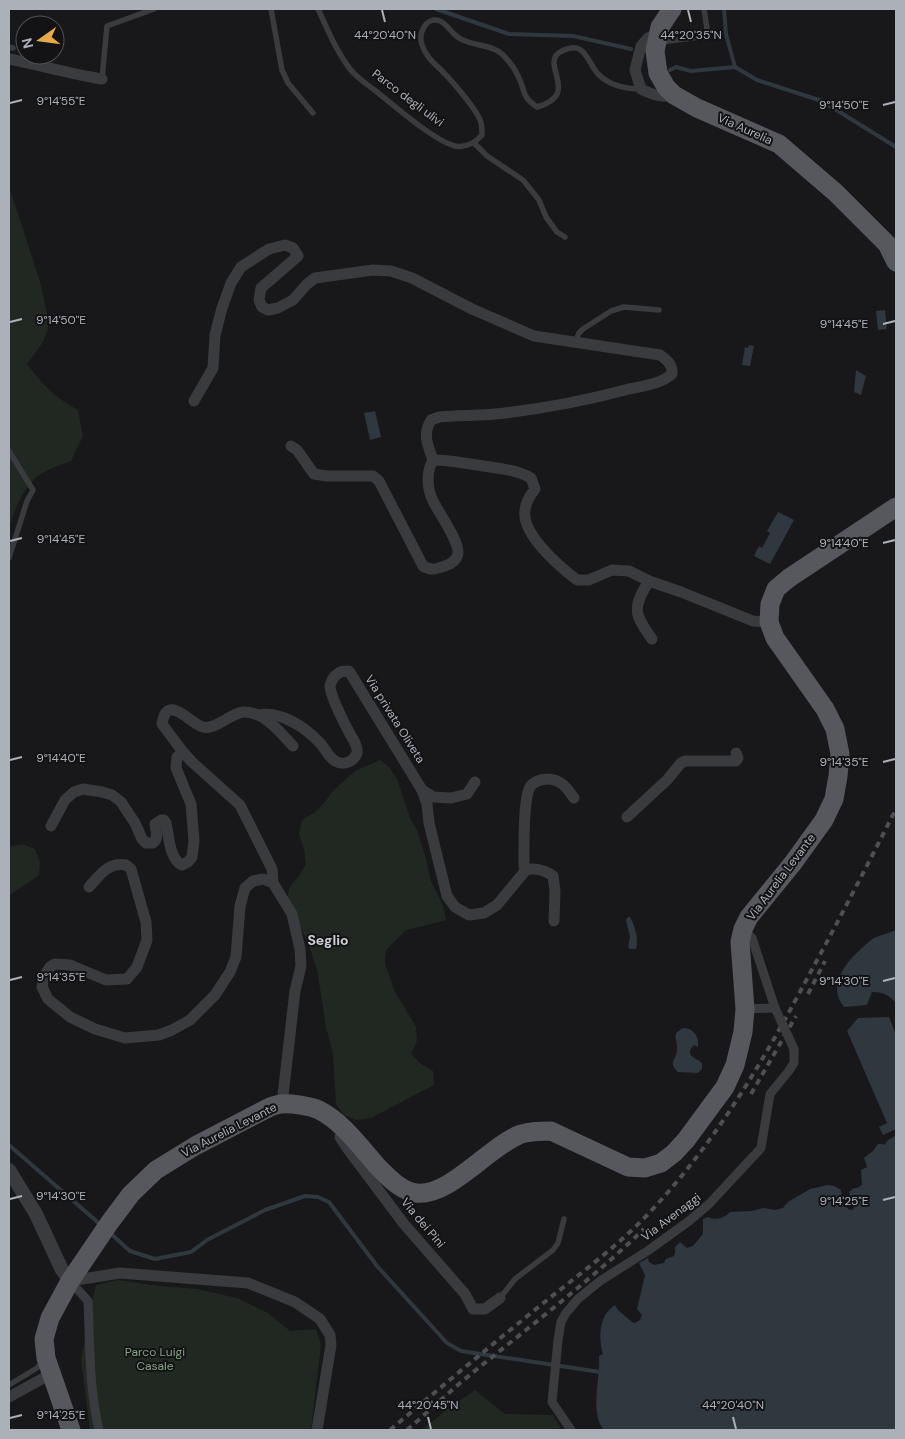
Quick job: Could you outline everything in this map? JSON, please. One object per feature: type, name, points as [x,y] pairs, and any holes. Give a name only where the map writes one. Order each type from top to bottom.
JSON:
[{"type":"main road","points":[[653,43],[660,27],[672,9]]},
{"type":"main road","name":"Via Aurelia","points":[[653,43],[658,73],[666,87],[697,108],[779,144],[836,192],[886,244],[896,262]]},
{"type":"main road","points":[[770,613],[776,589],[789,578],[896,507]]},
{"type":"main road","name":"Via Aurelia Levante","points":[[71,1430],[49,1366],[44,1339],[50,1318],[70,1281],[131,1194],[156,1170],[204,1141],[270,1107],[282,1104],[317,1109],[330,1116],[390,1179],[399,1186],[415,1193],[427,1193],[440,1189],[506,1143],[522,1134],[538,1130],[551,1131],[628,1167],[645,1168],[661,1163],[674,1153],[725,1087],[735,1065],[743,1032],[745,1009],[740,942],[743,929],[749,917],[793,863],[824,820],[834,798],[838,776],[840,754],[835,729],[825,709],[775,638],[770,613]]},
{"type":"street","points":[[653,43],[637,60],[635,70],[641,89],[658,96],[665,97],[674,94]]},
{"type":"street","points":[[9,59],[102,79]]},
{"type":"street","points":[[194,401],[213,368],[215,335],[231,283],[241,267],[269,249],[285,245],[293,248],[298,256],[261,288],[259,300],[262,308],[268,310],[278,308],[293,300],[315,278],[373,270],[391,271],[412,278],[472,309],[534,336],[660,355],[668,361],[673,369],[672,374],[668,378],[656,382],[553,407],[502,414],[440,417],[430,420],[426,428],[426,436],[433,460],[429,467],[428,482],[432,500],[448,527],[458,555],[449,565],[429,570],[423,566],[379,481],[373,476],[327,476],[314,474],[297,450],[291,446]]},
{"type":"street","points":[[433,460],[522,472],[531,478],[535,489],[525,511],[528,524],[538,543],[557,564],[577,580],[589,580],[612,570],[629,571],[649,581],[753,621],[770,613]]},
{"type":"street","points":[[649,581],[640,598],[636,612],[639,621],[652,639]]},
{"type":"street","name":"Via privata Oliveta","points":[[259,715],[279,715],[300,727],[320,744],[333,760],[339,763],[346,763],[357,754],[357,748],[330,687],[332,678],[338,672],[349,672],[422,790]]},
{"type":"street","points":[[282,1104],[295,991],[301,966],[300,949],[292,914],[273,883],[272,869],[240,805],[183,752],[162,724],[166,713],[170,710],[180,712],[201,727],[206,728],[216,726],[242,712],[259,715],[273,725],[293,746]]},
{"type":"street","points":[[51,826],[65,800],[74,792],[83,789],[112,795],[121,802],[146,843],[156,841],[155,824],[160,820],[164,820],[176,861],[182,865],[185,864],[192,857],[194,841],[191,804],[176,768],[178,757],[183,752]]},
{"type":"street","points":[[627,817],[667,780],[681,763],[685,761],[736,761],[738,758],[736,753]]},
{"type":"street","points":[[526,870],[524,866],[526,811],[527,795],[530,786],[545,779],[554,780],[566,786],[574,798]]},
{"type":"street","points":[[422,790],[433,797],[451,798],[467,794],[475,782]]},
{"type":"street","points":[[422,790],[427,804],[429,823],[447,896],[455,907],[469,915],[484,912],[497,905],[526,870],[530,869],[548,872],[553,876],[555,891],[554,921]]},
{"type":"street","points":[[90,887],[103,872],[114,865],[126,865],[131,869],[146,922],[147,940],[137,967],[127,979],[106,980],[70,964],[55,964],[50,966],[44,976],[42,987],[48,999],[70,1018],[95,1029],[125,1038],[159,1035],[172,1030],[190,1020],[215,995],[230,972],[236,958],[240,906],[245,888],[252,881],[263,879],[273,883]]},
{"type":"street","name":"Via Avenaggi","points":[[571,1430],[552,1402],[558,1340],[561,1322],[566,1313],[578,1299],[600,1281],[649,1250],[696,1216],[761,1148],[770,1094],[794,1063],[794,1049],[775,1008],[752,938],[743,929]]},
{"type":"street","points":[[745,1009],[775,1008]]},
{"type":"street","name":"Via dei Pini","points":[[343,1128],[340,1137],[347,1148],[404,1224],[464,1294],[473,1309],[485,1308],[500,1298]]},
{"type":"street","points":[[9,1170],[36,1214],[62,1270],[88,1301],[90,1370],[99,1430]]},
{"type":"street","points":[[70,1281],[120,1273],[239,1282],[248,1283],[295,1302],[320,1319],[330,1335],[331,1345],[317,1430]]},
{"type":"street","points":[[9,1397],[49,1366]]},
{"type":"lane","points":[[102,79],[107,26],[154,9]]},
{"type":"lane","points":[[271,9],[282,70],[288,83],[313,113]]},
{"type":"lane","name":"Parco degli ulivi","points":[[318,9],[342,58],[352,72],[412,120],[438,138],[455,146],[474,143]]},
{"type":"lane","points":[[653,43],[708,36],[704,9]]},
{"type":"lane","points":[[565,237],[557,232],[546,217],[539,200],[522,180],[487,156],[474,143],[482,135],[481,122],[470,103],[429,59],[421,43],[425,24],[433,20],[442,21],[458,37],[472,44],[502,53],[519,77],[524,94],[537,107],[547,104],[555,98],[559,91],[554,59],[560,52],[569,48],[579,49],[586,54],[598,74],[608,82],[630,89],[641,89]]},
{"type":"lane","points":[[575,342],[583,328],[611,311],[624,307],[659,310]]},
{"type":"lane","points":[[9,451],[33,490],[27,501],[9,558]]},
{"type":"lane","points":[[500,1298],[515,1279],[553,1250],[558,1243],[564,1219]]},
{"type":"lane","points":[[9,1385],[37,1368],[49,1366]]},
{"type":"green space","points":[[9,186],[41,285],[47,314],[48,328],[43,342],[27,364],[50,390],[78,410],[83,436],[71,461],[41,474],[28,486],[17,506],[9,527]]},
{"type":"green space","points":[[380,760],[390,768],[397,779],[410,818],[417,830],[431,881],[443,906],[446,920],[406,930],[386,950],[385,963],[394,990],[416,1027],[417,1041],[411,1054],[421,1064],[433,1071],[434,1085],[371,1118],[357,1120],[344,1115],[336,1104],[333,1054],[326,1027],[317,969],[308,942],[287,902],[289,888],[306,864],[299,834],[302,820],[314,813],[333,791],[355,771]]},
{"type":"green space","points":[[22,844],[35,849],[40,862],[39,875],[9,896],[9,847]]},
{"type":"green space","name":"Parco Luigi Casale","points":[[118,1280],[197,1289],[237,1298],[268,1313],[290,1331],[316,1329],[321,1345],[311,1430],[90,1430],[81,1360],[89,1315],[96,1285]]},
{"type":"green space","points":[[475,1390],[505,1414],[553,1415],[562,1430],[422,1430]]},
{"type":"shaded area","points":[[885,310],[887,329],[878,330],[876,311]]},
{"type":"shaded area","points":[[749,345],[754,346],[750,366],[742,365],[745,347],[748,348]]},
{"type":"shaded area","points":[[856,370],[866,376],[861,395],[854,392]]},
{"type":"shaded area","points":[[375,411],[381,437],[370,440],[364,413]]},
{"type":"shaded area","points":[[778,512],[794,520],[770,564],[754,556],[759,546],[762,548],[770,533],[767,531]]},
{"type":"shaded area","points":[[630,917],[636,933],[636,949],[628,947],[630,937],[626,920]]},
{"type":"shaded area","points":[[896,930],[896,1003],[886,995],[872,992],[867,1005],[844,1007],[837,991],[840,975],[844,968],[870,940]]},
{"type":"shaded area","points":[[889,1017],[896,1035],[896,1129],[883,1135],[879,1127],[887,1123],[847,1031],[858,1018]]},
{"type":"shaded area","points":[[683,1028],[693,1031],[698,1040],[698,1047],[694,1045],[690,1054],[702,1063],[702,1069],[698,1073],[678,1072],[673,1066],[677,1053],[676,1035]]},
{"type":"shaded area","points":[[896,1135],[896,1430],[604,1430],[597,1414],[596,1405],[599,1356],[603,1354],[600,1334],[601,1327],[606,1315],[615,1305],[632,1322],[635,1323],[640,1320],[642,1315],[637,1309],[645,1275],[639,1263],[648,1258],[649,1262],[654,1265],[664,1263],[666,1259],[674,1256],[675,1247],[680,1242],[687,1248],[693,1246],[703,1234],[703,1219],[708,1217],[720,1218],[730,1212],[783,1208],[788,1202],[810,1189],[828,1185],[834,1186],[841,1190],[842,1200],[848,1209],[852,1210],[854,1208],[849,1192],[862,1185],[861,1170],[867,1167],[864,1158],[878,1144],[885,1145],[887,1141]]},
{"type":"waterway","points":[[436,9],[509,34],[573,36],[631,49]]},
{"type":"waterway","points":[[724,9],[726,34],[735,67]]},
{"type":"waterway","points":[[670,70],[676,67],[691,71],[735,67],[757,80],[822,101],[896,147]]},
{"type":"waterway","points":[[9,1145],[102,1226]]},
{"type":"waterway","points":[[109,1232],[130,1251],[155,1259],[191,1252],[207,1240],[265,1210],[305,1196],[318,1197],[329,1202],[377,1266],[447,1343],[461,1351],[600,1372]]},
{"type":"railway","points":[[390,1430],[611,1249],[650,1212],[674,1185],[717,1129],[756,1069],[792,1007],[896,809]]},
{"type":"railway","points":[[808,994],[825,961]]},
{"type":"railway","points":[[751,1094],[796,1016]]},
{"type":"railway","points":[[407,1430],[471,1374],[581,1285],[644,1229]]},
{"type":"district","name":"Seglio","points":[[328,940]]}]
